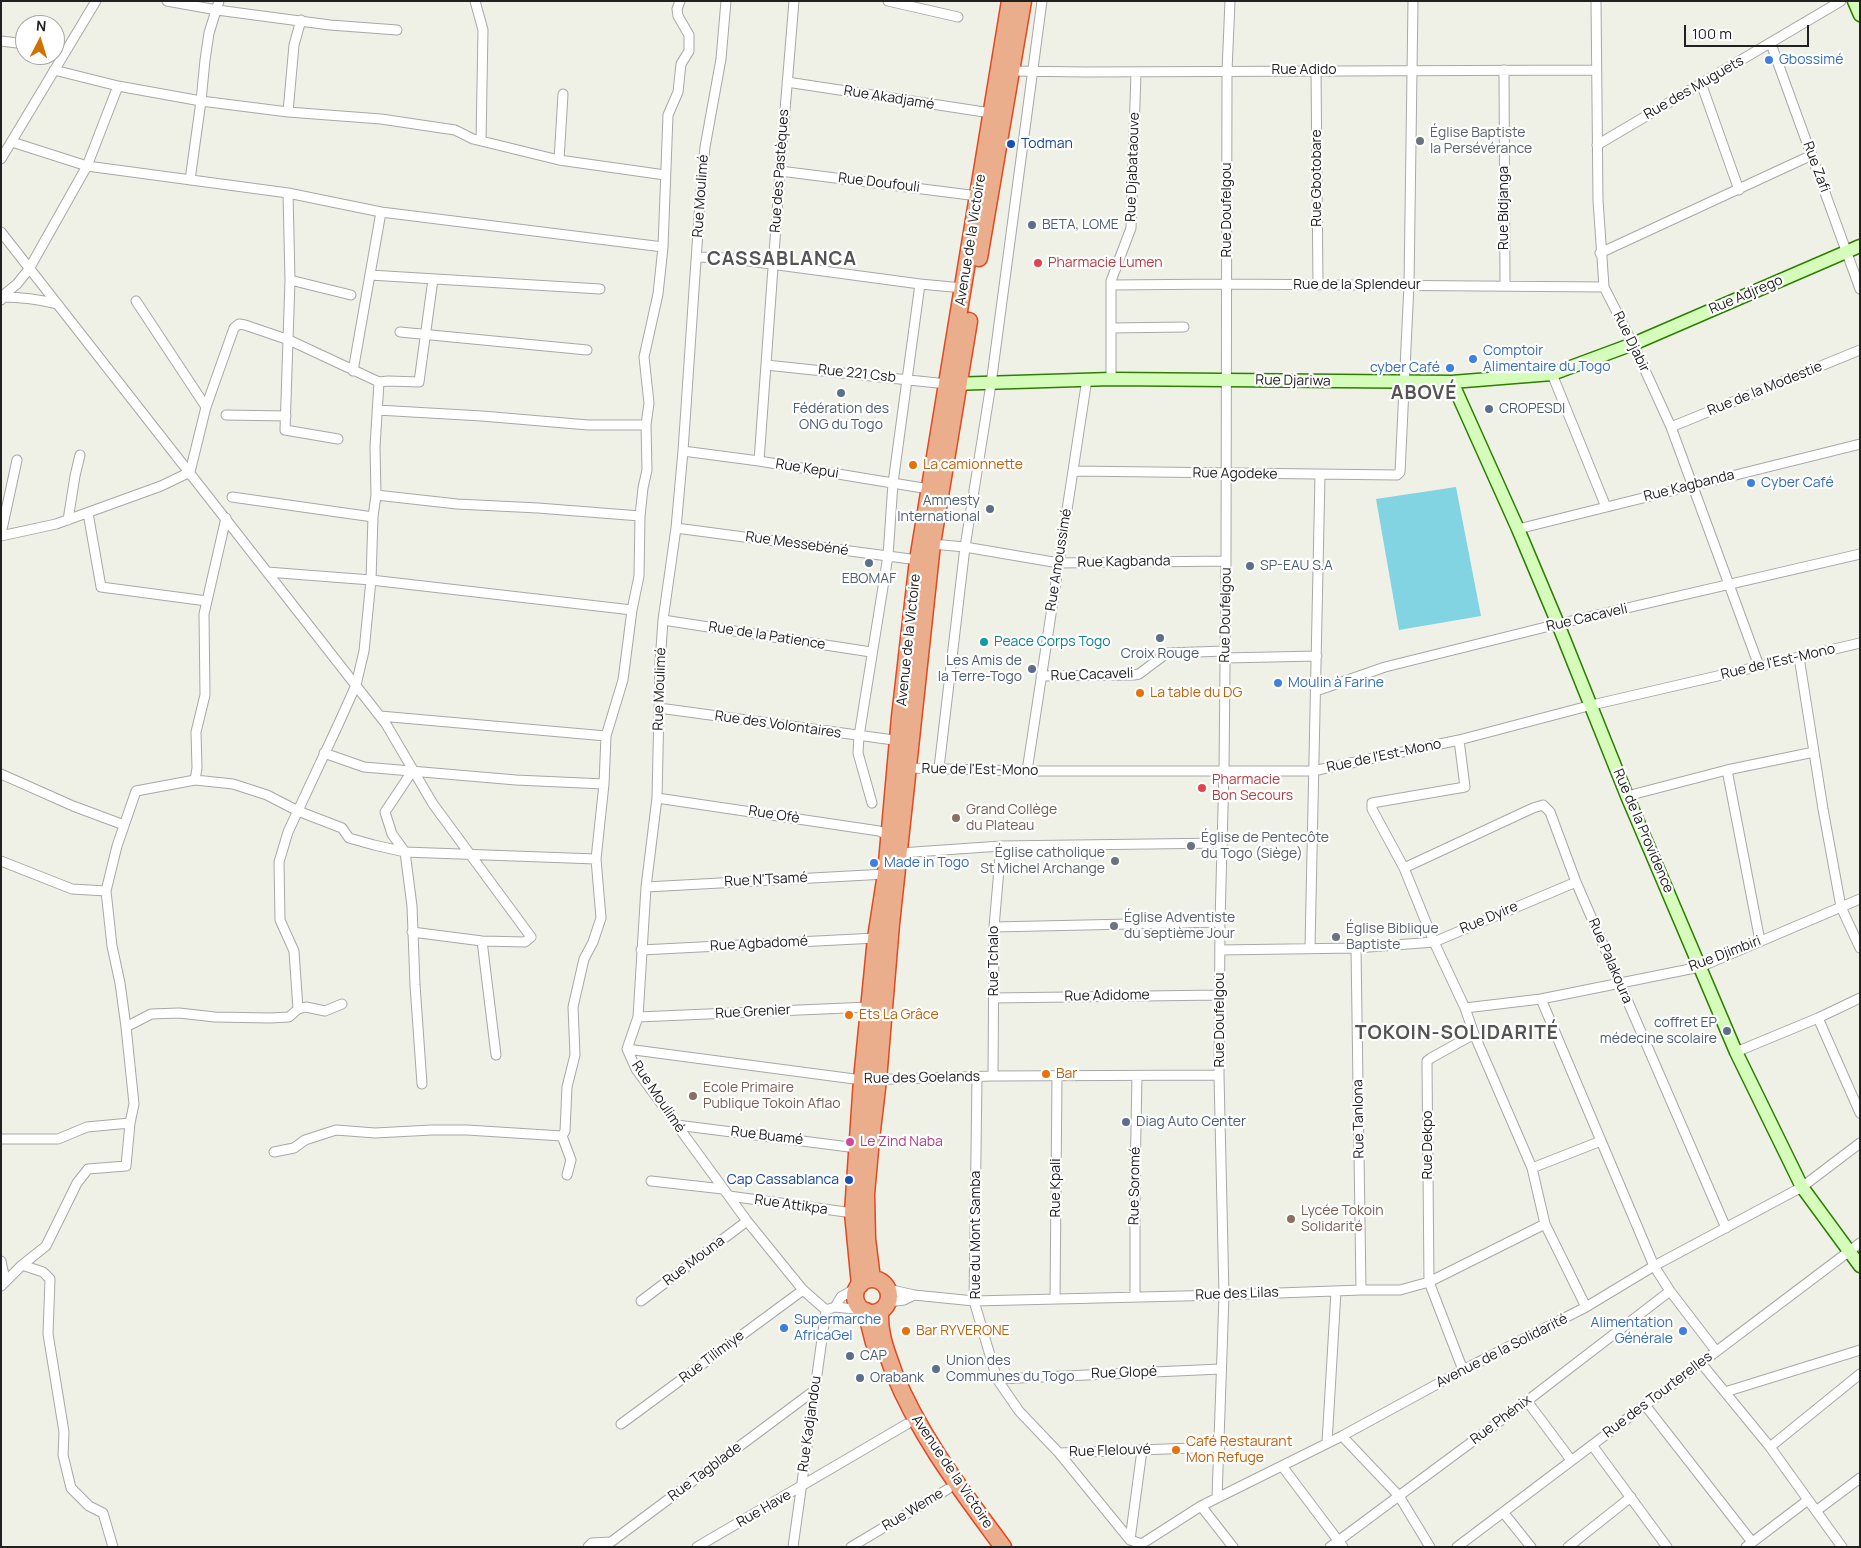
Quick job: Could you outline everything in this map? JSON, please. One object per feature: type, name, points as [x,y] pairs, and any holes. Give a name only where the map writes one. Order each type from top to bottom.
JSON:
[{"type":"highway","name":"Avenue de la Victoire","points":[[904,741],[953,384],[963,288],[1010,1]]},
{"type":"highway","name":"Avenue de la Victoire","points":[[863,1284],[867,1240],[866,1194],[870,1139],[878,1080],[891,924],[900,853],[902,768],[918,560],[930,489],[953,384],[1012,71],[1023,1]]},
{"type":"highway","name":"Avenue de la Victoire","points":[[863,1284],[853,1213],[862,1080],[876,938],[886,874],[889,836],[902,768]]},
{"type":"highway","points":[[878,1280],[877,1305],[856,1300],[863,1284],[878,1280]]},
{"type":"highway","name":"Avenue de la Victoire","points":[[877,1305],[878,1357],[908,1424],[948,1489],[992,1547]]},
{"type":"highway","name":"Avenue de la Victoire","points":[[877,1305],[882,1342],[915,1420],[957,1484],[1003,1547]]},
{"type":"street","points":[[65,45],[96,1]]},
{"type":"street","points":[[167,1],[218,6],[366,29],[397,30]]},
{"type":"street","points":[[475,1],[483,30],[481,141]]},
{"type":"street","points":[[567,1175],[571,1160],[562,1136],[565,1130],[567,1087],[575,1055],[576,1036],[573,1007],[579,988],[584,959],[593,942],[601,918],[596,859],[604,784],[606,736],[623,680],[632,610],[639,576],[640,516],[647,470],[646,425],[649,403],[644,358],[658,294],[663,247],[668,115],[678,92],[681,64],[689,51],[689,35],[678,16],[677,9],[680,1]]},
{"type":"street","name":"Rue Moulimé","points":[[726,1],[721,59],[705,147],[683,451],[676,528],[663,620],[657,798],[646,887],[638,1017],[628,1049],[636,1069],[747,1221],[802,1290],[830,1308]]},
{"type":"street","name":"Rue des Pastèques","points":[[760,461],[794,1]]},
{"type":"street","points":[[888,1],[958,16]]},
{"type":"street","points":[[939,768],[964,547],[991,384],[1042,1]]},
{"type":"street","name":"Rue Doufelgou","points":[[1217,1498],[1224,1295],[1219,1075],[1226,562],[1227,71],[1230,1]]},
{"type":"street","points":[[1404,382],[1409,285],[1413,1]]},
{"type":"street","name":"Rue Djabir","points":[[1596,1],[1600,253],[1604,287],[1633,344],[1671,427],[1759,666]]},
{"type":"street","name":"Rue des Muguets","points":[[1597,145],[1842,1]]},
{"type":"street","points":[[1854,1],[1860,15]]},
{"type":"street","points":[[190,180],[201,101],[204,60],[209,34],[218,6]]},
{"type":"street","points":[[288,112],[294,45],[301,20]]},
{"type":"street","points":[[1,40],[15,42]]},
{"type":"street","name":"Rue Zafi","points":[[1771,44],[1860,289]]},
{"type":"street","points":[[1,159],[56,65]]},
{"type":"street","points":[[54,70],[118,86],[201,101],[288,112],[380,119],[455,130],[473,139],[558,160],[665,175]]},
{"type":"street","name":"Rue Gbotobare","points":[[1316,70],[1318,285]]},
{"type":"street","name":"Rue Bidjanga","points":[[1504,70],[1505,285]]},
{"type":"street","name":"Rue Adido","points":[[1012,71],[1596,70]]},
{"type":"street","name":"Rue Djabataouve","points":[[1111,379],[1111,286],[1131,228],[1136,72]]},
{"type":"street","name":"Rue Akadjamé","points":[[787,82],[992,113]]},
{"type":"street","points":[[1701,83],[1739,190]]},
{"type":"street","points":[[1,298],[17,284],[29,269],[87,166],[118,86]]},
{"type":"street","points":[[558,160],[563,94]]},
{"type":"street","points":[[12,142],[87,166],[288,193],[381,212],[663,247]]},
{"type":"street","points":[[1600,253],[1812,155]]},
{"type":"street","name":"Rue Doufouli","points":[[780,171],[978,196]]},
{"type":"street","points":[[288,193],[290,280],[285,427],[287,431],[338,439]]},
{"type":"street","points":[[353,371],[381,212]]},
{"type":"street","points":[[1,232],[380,716],[433,804],[531,937],[525,942],[482,941],[412,932]]},
{"type":"street","name":"Rue Adjrego","points":[[1633,344],[1860,246]]},
{"type":"street","points":[[697,257],[726,258],[963,288]]},
{"type":"street","points":[[370,275],[600,289]]},
{"type":"street","points":[[190,472],[206,407],[234,328],[239,324],[288,340],[379,382],[419,382],[433,279]]},
{"type":"street","points":[[290,280],[351,295]]},
{"type":"street","points":[[872,803],[858,753],[859,736],[871,652],[888,556],[893,482],[920,284]]},
{"type":"street","name":"Rue de la Splendeur","points":[[1111,286],[1227,284],[1604,287]]},
{"type":"street","points":[[1,298],[39,299],[57,304]]},
{"type":"street","points":[[136,301],[206,407]]},
{"type":"street","points":[[1111,328],[1184,327]]},
{"type":"street","points":[[400,332],[587,350]]},
{"type":"street","name":"Rue Djariwa","points":[[953,384],[1087,379],[1452,382],[1552,374],[1633,344]]},
{"type":"street","name":"Rue de la Modestie","points":[[1671,427],[1860,350]]},
{"type":"street","name":"Rue 221 Csb","points":[[766,365],[953,384]]},
{"type":"street","points":[[1552,374],[1606,507]]},
{"type":"street","name":"Rue Amoussimé","points":[[1027,771],[1087,379]]},
{"type":"street","points":[[298,1009],[294,950],[280,920],[278,904],[280,862],[288,832],[356,685],[364,651],[371,580],[373,517],[376,495],[375,447],[379,382]]},
{"type":"street","name":"Rue Agodeke","points":[[1073,471],[1397,475],[1400,472],[1404,382]]},
{"type":"street","name":"Rue de la Providence","points":[[1452,382],[1518,529],[1592,705],[1627,796],[1736,1052],[1802,1187],[1855,1247],[1860,1266]]},
{"type":"street","points":[[377,410],[588,425],[646,425]]},
{"type":"street","points":[[226,414],[286,416]]},
{"type":"street","name":"Rue Kagbanda","points":[[1518,529],[1860,444]]},
{"type":"street","name":"Rue Kepui","points":[[683,451],[760,461],[930,489]]},
{"type":"street","points":[[68,520],[80,455]]},
{"type":"street","points":[[17,460],[1,535],[68,520],[161,486],[190,472]]},
{"type":"street","points":[[1310,948],[1320,475]]},
{"type":"street","points":[[376,495],[457,504],[640,516]]},
{"type":"street","points":[[232,496],[373,517]]},
{"type":"street","points":[[88,513],[101,587],[207,601]]},
{"type":"street","points":[[194,780],[197,768],[196,732],[205,695],[204,614],[226,518]]},
{"type":"street","name":"Rue Messebéné","points":[[676,528],[918,560]]},
{"type":"street","name":"Rue Kagbanda","points":[[932,544],[964,547],[1059,563],[1226,562]]},
{"type":"street","name":"Rue Cacaveli","points":[[1316,690],[1384,667],[1558,624],[1860,554]]},
{"type":"street","points":[[268,572],[371,580],[632,610]]},
{"type":"street","name":"Rue de la Patience","points":[[663,620],[871,652]]},
{"type":"street","name":"Rue de l'Est-Mono","points":[[902,768],[1027,771],[1313,771],[1459,740],[1592,705],[1860,643]]},
{"type":"street","name":"Rue Cacaveli","points":[[1041,676],[1134,675],[1139,674],[1168,653],[1316,656]]},
{"type":"street","points":[[1799,657],[1841,907],[1860,948]]},
{"type":"street","name":"Rue des Volontaires","points":[[659,708],[904,741]]},
{"type":"street","points":[[380,716],[606,736]]},
{"type":"street","points":[[1459,740],[1464,787],[1372,803],[1372,809],[1404,868],[1434,942],[1465,1008],[1474,1034],[1532,1168],[1545,1224],[1586,1307]]},
{"type":"street","points":[[1627,796],[1727,770],[1814,752]]},
{"type":"street","points":[[324,753],[364,767],[516,780],[604,784]]},
{"type":"street","points":[[413,770],[385,812],[392,834],[405,852],[412,906],[422,1084]]},
{"type":"street","points":[[1727,770],[1760,941]]},
{"type":"street","points":[[1,774],[73,806],[124,825]]},
{"type":"street","points":[[3,1283],[46,1246],[77,1182],[88,1169],[126,1166],[130,1123],[134,1104],[126,1027],[120,983],[112,946],[106,891],[117,846],[136,791],[194,780],[233,784],[267,795],[298,811],[342,828],[349,838],[374,846],[405,852],[596,859]]},
{"type":"street","name":"Rue Ofè","points":[[657,798],[879,831],[889,836]]},
{"type":"street","name":"Rue Palakoura","points":[[1404,868],[1533,808],[1543,806],[1550,812],[1576,882],[1726,1228]]},
{"type":"street","points":[[900,853],[1001,846],[1223,843]]},
{"type":"street","name":"Rue Tchalo","points":[[993,1076],[994,927],[1001,846]]},
{"type":"street","points":[[1,861],[72,889],[106,891]]},
{"type":"street","name":"Rue N'Tsamé","points":[[646,887],[886,874]]},
{"type":"street","name":"Rue Dyire","points":[[1220,950],[1356,948],[1434,942],[1576,882]]},
{"type":"street","name":"Rue Djimbiri","points":[[1465,1008],[1541,999],[1700,967],[1860,899]]},
{"type":"street","points":[[994,927],[1220,922]]},
{"type":"street","name":"Rue Agbadomé","points":[[641,950],[876,938]]},
{"type":"street","points":[[482,941],[496,1055]]},
{"type":"street","name":"Rue Tanlona","points":[[1356,948],[1361,1290]]},
{"type":"street","name":"Rue Adidome","points":[[994,998],[1220,995]]},
{"type":"street","points":[[1736,1052],[1818,1018],[1860,998]]},
{"type":"street","points":[[1541,999],[1654,1266],[1670,1292],[1716,1351]]},
{"type":"street","points":[[126,1027],[151,1014],[179,1013],[215,1017],[270,1018],[289,1017],[298,1009],[306,1007],[325,1010],[342,1004]]},
{"type":"street","name":"Rue Grenier","points":[[638,1017],[869,1006]]},
{"type":"street","points":[[1818,1018],[1860,1112]]},
{"type":"street","name":"Rue Dekpo","points":[[1429,1282],[1427,1061],[1474,1034]]},
{"type":"street","name":"Rue des Goelands","points":[[628,1049],[862,1080],[993,1076],[1219,1075]]},
{"type":"street","name":"Rue Kpali","points":[[1055,1299],[1057,1076]]},
{"type":"street","name":"Rue Soromé","points":[[1135,1296],[1137,1076]]},
{"type":"street","name":"Rue du Mont Samba","points":[[977,1077],[974,1301],[997,1378],[1019,1411],[1059,1453],[1136,1544]]},
{"type":"street","points":[[1,1139],[58,1139],[87,1127],[130,1123]]},
{"type":"street","name":"Rue Buamé","points":[[677,1125],[857,1148]]},
{"type":"street","points":[[274,1152],[294,1148],[306,1140],[336,1130],[375,1133],[467,1130],[562,1136]]},
{"type":"street","points":[[1532,1168],[1601,1141]]},
{"type":"street","name":"Avenue de la Solidarité","points":[[1136,1544],[1217,1498],[1342,1436],[1463,1370],[1586,1307],[1654,1266],[1802,1187],[1860,1143]]},
{"type":"street","name":"Rue Attikpa","points":[[651,1181],[853,1213]]},
{"type":"street","name":"Rue Mouna","points":[[641,1301],[747,1221]]},
{"type":"street","name":"Rue des Lilas","points":[[877,1305],[914,1295],[974,1301],[1400,1290],[1429,1282],[1545,1224]]},
{"type":"street","name":"Rue des Tourterelles","points":[[1457,1547],[1855,1247]]},
{"type":"street","points":[[1,1261],[3,1283]]},
{"type":"street","points":[[22,1265],[43,1272],[50,1279],[48,1334],[64,1432],[63,1455],[71,1488],[89,1506],[103,1513],[113,1547]]},
{"type":"street","points":[[1429,1282],[1463,1370]]},
{"type":"street","points":[[830,1308],[841,1297],[863,1284]]},
{"type":"street","name":"Rue Tilimiye","points":[[622,1424],[802,1290]]},
{"type":"street","points":[[1327,1443],[1336,1291]]},
{"type":"street","name":"Rue Phénix","points":[[1330,1547],[1341,1544],[1399,1496],[1670,1292]]},
{"type":"street","name":"Rue des Lilas","points":[[877,1305],[896,1302],[914,1295]]},
{"type":"street","points":[[830,1308],[877,1305]]},
{"type":"street","name":"Rue Kadjandou","points":[[793,1547],[815,1390],[830,1308]]},
{"type":"street","points":[[1725,1392],[1860,1350]]},
{"type":"street","points":[[1701,1363],[1770,1447],[1842,1547]]},
{"type":"street","name":"Rue Glopé","points":[[997,1378],[1221,1369]]},
{"type":"street","points":[[1770,1447],[1860,1374]]},
{"type":"street","name":"Rue Tagblade","points":[[590,1545],[611,1542],[815,1390]]},
{"type":"street","points":[[1527,1401],[1571,1460]]},
{"type":"street","points":[[1645,1405],[1749,1544],[1808,1500]]},
{"type":"street","name":"Rue Have","points":[[697,1547],[908,1424]]},
{"type":"street","points":[[1342,1436],[1399,1496],[1430,1547]]},
{"type":"street","points":[[1592,1445],[1667,1547]]},
{"type":"street","name":"Rue Flelouvé","points":[[1059,1453],[1220,1447]]},
{"type":"street","points":[[1136,1544],[1142,1450]]},
{"type":"street","points":[[1282,1466],[1341,1544]]},
{"type":"street","points":[[1816,1511],[1860,1478]]},
{"type":"street","name":"Rue Weme","points":[[851,1547],[948,1489]]},
{"type":"street","points":[[1568,1547],[1631,1497]]},
{"type":"street","points":[[1202,1506],[1233,1547]]},
{"type":"street","points":[[1503,1512],[1531,1547]]},
{"type":"shaded area","points":[[1456,487],[1481,616],[1399,630],[1376,499]]},
{"type":"place","name":"Gbossimé","points":[[1769,60]]},
{"type":"place","name":"Église Baptiste la Persévérance","points":[[1420,141]]},
{"type":"place","name":"Todman","points":[[1011,144]]},
{"type":"place","name":"BETA, LOME","points":[[1032,225]]},
{"type":"place","name":"Pharmacie Lumen","points":[[1038,263]]},
{"type":"place","name":"Comptoir Alimentaire du Togo","points":[[1473,359]]},
{"type":"place","name":"cyber Café","points":[[1450,368]]},
{"type":"place","name":"Fédération des ONG du Togo","points":[[841,393]]},
{"type":"place","name":"CROPESDI","points":[[1489,409]]},
{"type":"place","name":"La camionnette","points":[[913,465]]},
{"type":"place","name":"Cyber Café","points":[[1751,483]]},
{"type":"place","name":"Amnesty International","points":[[990,509]]},
{"type":"place","name":"EBOMAF","points":[[869,563]]},
{"type":"place","name":"SP-EAU S.A","points":[[1250,566]]},
{"type":"place","name":"Croix Rouge","points":[[1160,638]]},
{"type":"place","name":"Peace Corps Togo","points":[[984,642]]},
{"type":"place","name":"Les Amis de la Terre-Togo","points":[[1032,669]]},
{"type":"place","name":"Moulin à Farine","points":[[1278,683]]},
{"type":"place","name":"La table du DG","points":[[1140,693]]},
{"type":"place","name":"Pharmacie Bon Secours","points":[[1202,788]]},
{"type":"place","name":"Grand Collège du Plateau","points":[[956,818]]},
{"type":"place","name":"Église de Pentecôte du Togo (Siège)","points":[[1191,846]]},
{"type":"place","name":"Église catholique St Michel Archange","points":[[1115,861]]},
{"type":"place","name":"Made in Togo","points":[[874,863]]},
{"type":"place","name":"Église Adventiste du septième Jour","points":[[1114,926]]},
{"type":"place","name":"Église Biblique Baptiste","points":[[1336,937]]},
{"type":"place","name":"Ets La Grâce","points":[[849,1015]]},
{"type":"place","name":"coffret EP médecine scolaire","points":[[1727,1031]]},
{"type":"place","name":"Bar","points":[[1046,1074]]},
{"type":"place","name":"Ecole Primaire Publique Tokoin Aflao","points":[[693,1096]]},
{"type":"place","name":"Diag Auto Center","points":[[1126,1122]]},
{"type":"place","name":"Le Zind Naba","points":[[850,1142]]},
{"type":"place","name":"Cap Cassablanca","points":[[849,1180]]},
{"type":"place","name":"Lycée Tokoin Solidarité","points":[[1291,1219]]},
{"type":"place","name":"Supermarche AfricaGel","points":[[784,1328]]},
{"type":"place","name":"Bar RYVERONE","points":[[906,1331]]},
{"type":"place","name":"Alimentation Générale","points":[[1683,1331]]},
{"type":"place","name":"CAP","points":[[850,1356]]},
{"type":"place","name":"Union des Communes du Togo","points":[[936,1369]]},
{"type":"place","name":"Orabank","points":[[860,1378]]},
{"type":"place","name":"Café Restaurant Mon Refuge","points":[[1176,1450]]},
{"type":"district","name":"CASSABLANCA","points":[[782,260]]},
{"type":"district","name":"ABOVÉ","points":[[1424,394]]},
{"type":"district","name":"TOKOIN-SOLIDARITÉ","points":[[1457,1034]]}]
